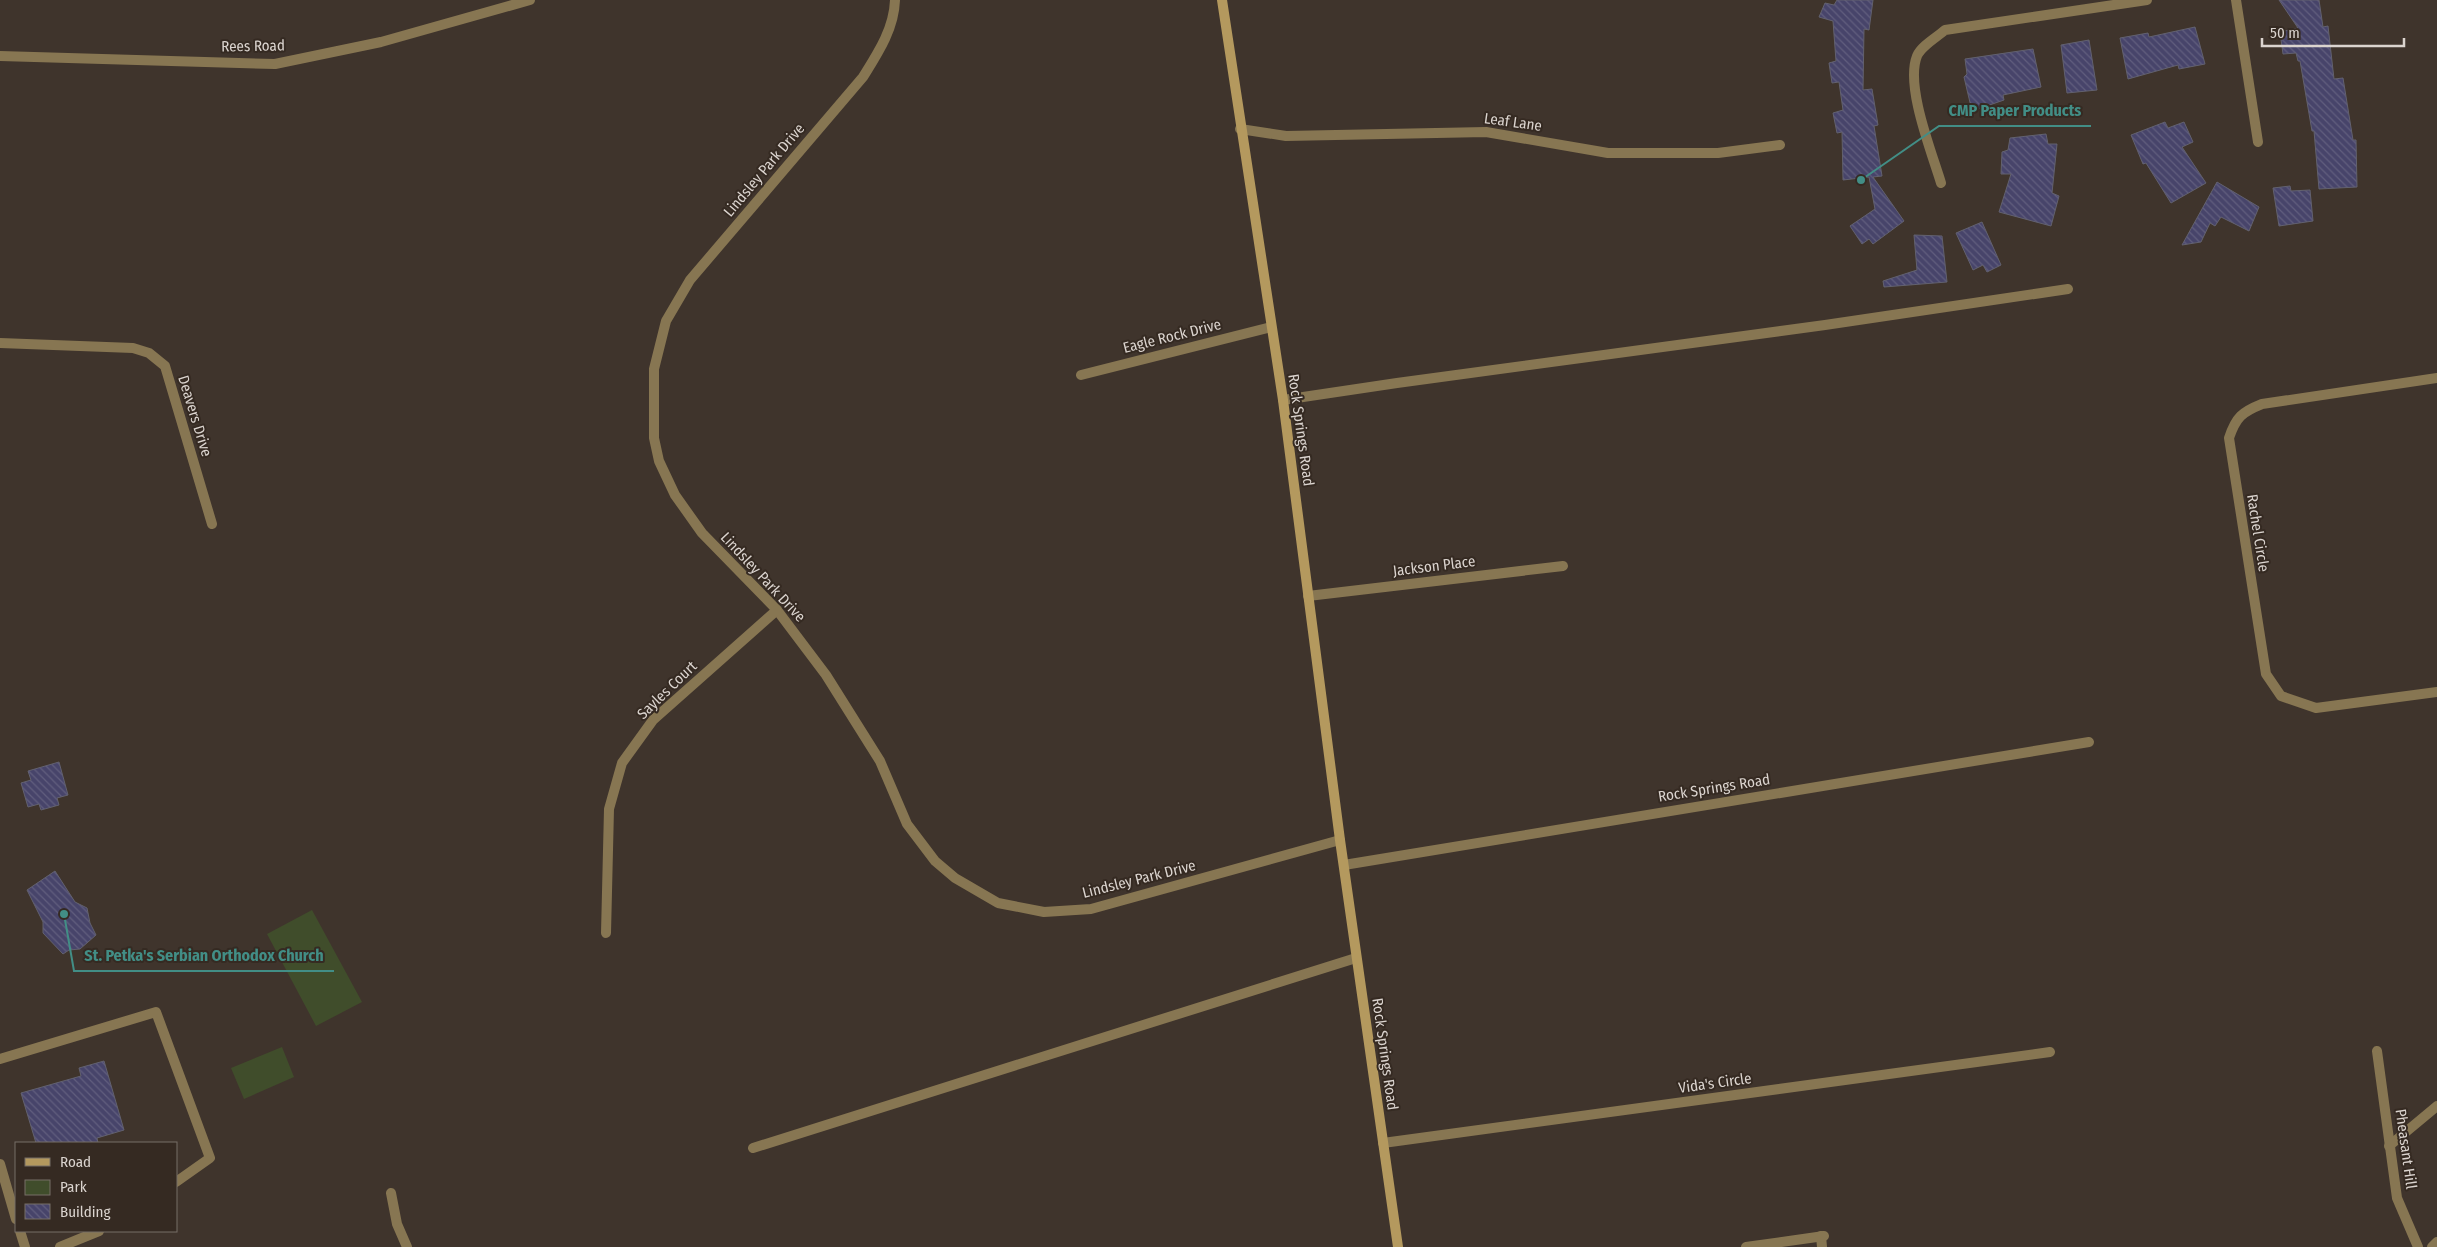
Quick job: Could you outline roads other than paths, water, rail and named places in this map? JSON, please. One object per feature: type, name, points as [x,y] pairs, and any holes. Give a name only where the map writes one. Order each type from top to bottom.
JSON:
[{"type":"street","name":"Rees Road","points":[[0,56],[275,64],[381,42],[530,0]]},
{"type":"street","name":"Lindsley Park Drive","points":[[895,0],[894,12],[882,49],[863,77],[690,280],[666,322],[654,369],[654,438],[659,460],[675,496],[702,534],[778,610],[826,675],[875,753],[907,824],[935,861],[955,878],[998,903],[1044,912],[1091,910],[1340,840]]},
{"type":"street","name":"Rock Springs Road","points":[[1222,0],[1240,129],[1260,243],[1283,400],[1356,958],[1398,1247]]},
{"type":"street","points":[[1941,183],[1918,110],[1914,78],[1917,56],[1922,50],[1945,30],[2147,0]]},
{"type":"street","points":[[2236,0],[2258,142]]},
{"type":"street","name":"Leaf Lane","points":[[1240,129],[1286,136],[1486,132],[1608,153],[1718,153],[1780,145]]},
{"type":"street","points":[[1283,400],[1815,327],[2068,289]]},
{"type":"street","name":"Eagle Rock Drive","points":[[1081,375],[1271,327]]},
{"type":"street","name":"Deavers Drive","points":[[0,343],[133,348],[149,353],[165,366],[212,524]]},
{"type":"street","name":"Rachel Circle","points":[[2437,378],[2262,404],[2247,410],[2234,421],[2229,438],[2266,674],[2281,696],[2316,708],[2437,692]]},
{"type":"street","name":"Jackson Place","points":[[1308,596],[1563,566]]},
{"type":"street","name":"Sayles Court","points":[[606,933],[609,809],[622,763],[653,720],[778,610]]},
{"type":"street","name":"Rock Springs Road","points":[[1344,865],[2089,742]]},
{"type":"street","points":[[753,1148],[1356,958]]},
{"type":"street","points":[[1,1058],[156,1012],[210,1158],[178,1181]]},
{"type":"street","name":"Vida's Circle","points":[[1383,1143],[2050,1052]]},
{"type":"street","name":"Pheasant Hill","points":[[2377,1052],[2397,1198],[2418,1247]]},
{"type":"street","points":[[2390,1146],[2437,1106]]},
{"type":"street","points":[[0,1164],[15,1215]]},
{"type":"street","points":[[391,1193],[397,1224],[406,1247]]},
{"type":"street","points":[[20,1232],[25,1247]]},
{"type":"street","points":[[60,1247],[97,1232]]},
{"type":"street","points":[[1746,1247],[1822,1236],[1822,1247]]},
{"type":"street","points":[[2432,1247],[2437,1242]]},
{"type":"place","name":"CMP Paper Products","points":[[1861,180]]},
{"type":"place","name":"St. Petka's Serbian Orthodox Church","points":[[64,914]]}]
